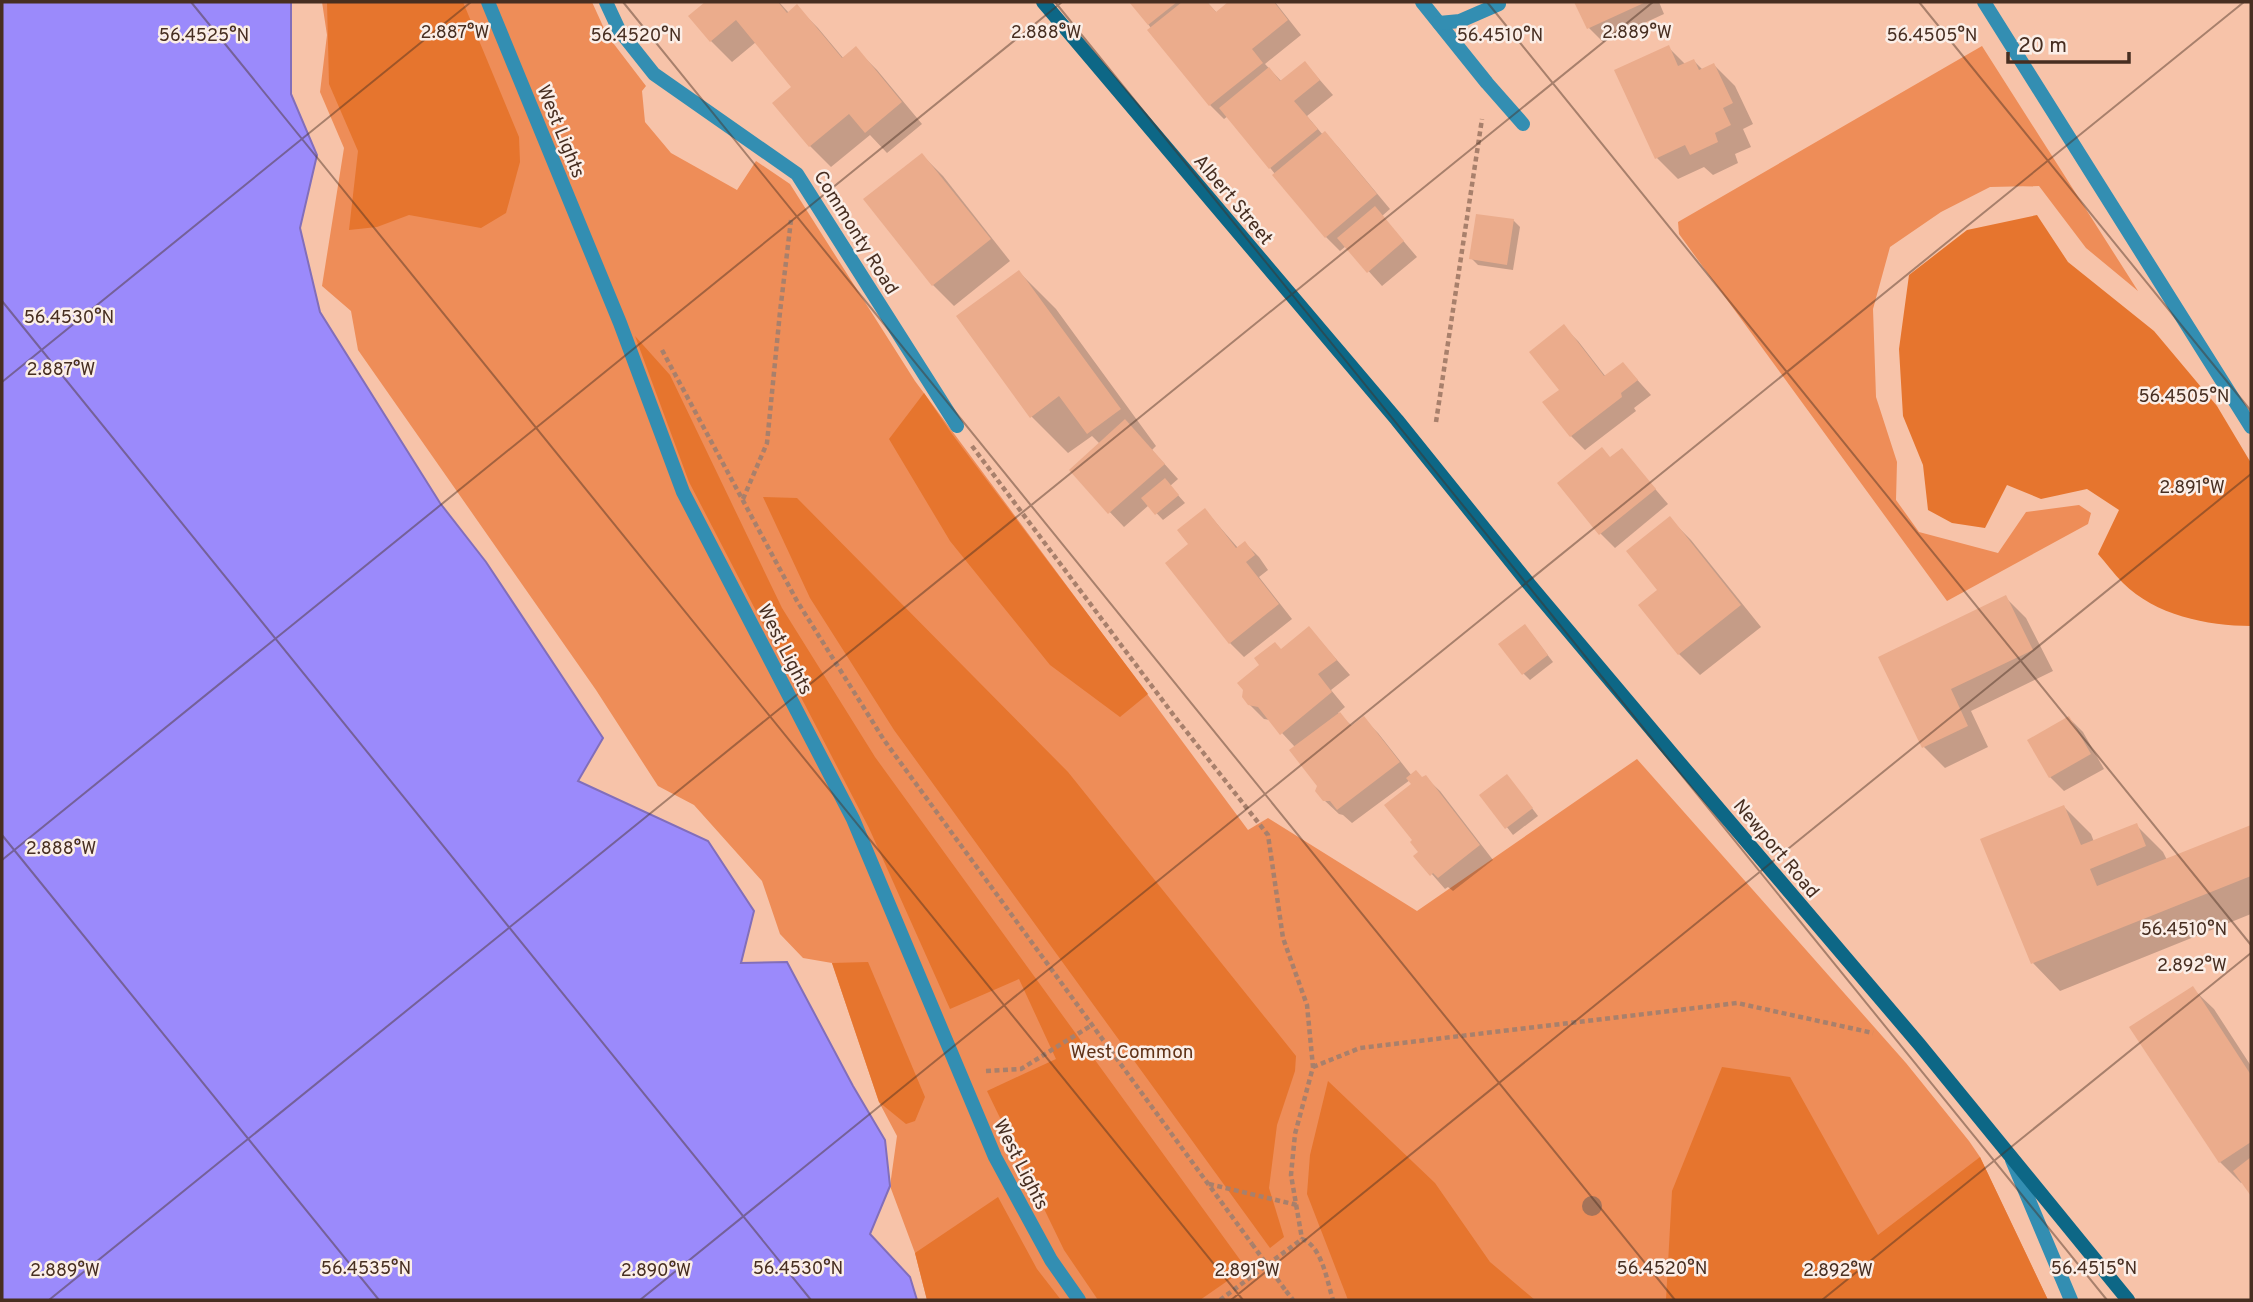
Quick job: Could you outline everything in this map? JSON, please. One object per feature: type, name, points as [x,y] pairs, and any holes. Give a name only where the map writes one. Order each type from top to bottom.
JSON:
[{"type":"main road","name":"Albert Street","points":[[1043,2],[1397,420]]},
{"type":"main road","name":"Newport Road","points":[[1397,420],[1547,605],[1919,1044],[2128,1300]]},
{"type":"street","name":"West Lights","points":[[488,2],[620,323],[684,492],[853,818],[995,1157],[1051,1260],[1079,1300]]},
{"type":"street","name":"Commonty Road","points":[[606,2],[619,30],[654,74],[797,174],[957,426]]},
{"type":"street","points":[[1422,2],[1523,124]]},
{"type":"street","points":[[1984,2],[2251,427]]},
{"type":"street","points":[[1439,23],[1460,21],[1499,4]]},
{"type":"street","points":[[2010,1156],[2071,1300]]},
{"type":"path","points":[[1430,460],[1487,83]]},
{"type":"path","points":[[743,499],[767,443],[797,174]]},
{"type":"path","points":[[660,347],[797,601],[884,740],[1293,1300]]},
{"type":"path","points":[[957,426],[1175,717],[1268,835],[1283,938],[1307,1005],[1313,1067],[1295,1134],[1292,1175],[1302,1239]]},
{"type":"path","points":[[1313,1067],[1360,1048],[1737,1003],[1919,1044]]},
{"type":"path","points":[[1021,1069],[1092,1025]]},
{"type":"path","points":[[1207,1184],[1297,1205]]},
{"type":"path","points":[[1220,1300],[1302,1239]]},
{"type":"path","points":[[1302,1239],[1310,1241],[1316,1250],[1333,1300]]},
{"type":"green space","name":"West Common","points":[[322,2],[592,2],[607,35],[646,86],[642,91],[645,122],[671,153],[737,190],[756,161],[790,184],[915,381],[1248,830],[1268,818],[1417,911],[1637,759],[1906,1063],[1969,1141],[1980,1157],[2048,1300],[927,1300],[915,1253],[890,1186],[897,1136],[879,1102],[832,963],[803,958],[780,934],[762,881],[694,805],[658,786],[596,690],[358,350],[351,311],[322,286],[344,148],[320,92],[327,35]]},
{"type":"green space","points":[[327,2],[463,2],[519,137],[520,162],[506,213],[481,228],[409,215],[377,227],[349,230],[358,151],[329,84]]},
{"type":"green space","points":[[1982,46],[2138,291],[2086,248],[2039,186],[1990,187],[1941,212],[1890,247],[1873,309],[1876,397],[1897,462],[1896,500],[1919,532],[1998,553],[2026,512],[2079,505],[2091,513],[2088,524],[1947,601],[1679,234],[1678,222]]},
{"type":"green space","points":[[2037,215],[2068,262],[2154,331],[2217,406],[2251,463],[2251,626],[2217,624],[2182,616],[2166,611],[2136,594],[2098,554],[2119,510],[2087,489],[2041,499],[2007,485],[1985,528],[1952,523],[1928,510],[1923,465],[1903,416],[1899,349],[1909,275],[1967,230]]},
{"type":"green space","points":[[635,336],[670,375],[782,608],[875,757],[1246,1268],[1200,1300],[1098,1300],[1064,1250],[987,1091],[1056,1059],[1019,979],[950,1009],[869,828],[689,482]]},
{"type":"green space","points":[[924,393],[1148,694],[1120,717],[1050,665],[950,541],[889,439]]},
{"type":"green space","points":[[763,497],[797,498],[1068,772],[1296,1056],[1295,1071],[1277,1125],[1269,1188],[1284,1237],[1270,1248],[894,730],[810,598]]},
{"type":"green space","points":[[868,962],[925,1097],[915,1121],[906,1124],[879,1102],[832,963]]},
{"type":"green space","points":[[1722,1067],[1790,1077],[1878,1235],[1980,1157],[2048,1300],[1666,1300],[1672,1191]]},
{"type":"green space","points":[[1328,1081],[1435,1183],[1490,1262],[1535,1300],[1348,1300],[1307,1194],[1310,1155]]},
{"type":"green space","points":[[998,1197],[1037,1269],[1061,1300],[927,1300],[915,1253]]},
{"type":"shaded area","points":[[2,2],[291,2],[291,94],[317,155],[300,228],[320,312],[440,503],[486,562],[603,738],[578,781],[708,841],[754,911],[741,963],[787,962],[885,1140],[890,1186],[870,1234],[910,1277],[917,1300],[2,1300]]},
{"type":"building","points":[[705,2],[778,2],[787,13],[797,4],[842,58],[856,46],[902,102],[865,133],[849,114],[809,147],[772,103],[791,87],[736,20],[710,42],[688,16]]},
{"type":"building","points":[[1129,2],[1177,2],[1148,25]]},
{"type":"building","points":[[1182,2],[1207,2],[1216,12],[1228,2],[1274,2],[1288,20],[1252,49],[1263,63],[1209,106],[1147,30]]},
{"type":"building","points":[[1574,2],[1646,2],[1587,29]]},
{"type":"building","points":[[1669,45],[1678,66],[1694,59],[1699,70],[1714,63],[1733,103],[1723,108],[1731,125],[1715,133],[1718,142],[1690,155],[1685,145],[1655,159],[1614,70]]},
{"type":"building","points":[[1305,61],[1320,80],[1294,101],[1318,129],[1269,169],[1219,108],[1269,67],[1280,81]]},
{"type":"building","points":[[1325,131],[1377,194],[1325,238],[1272,175]]},
{"type":"building","points":[[922,153],[991,239],[932,286],[863,199]]},
{"type":"building","points":[[1375,206],[1404,241],[1367,273],[1337,238]]},
{"type":"building","points":[[1476,214],[1514,219],[1507,265],[1469,259]]},
{"type":"building","points":[[1019,270],[1121,409],[1087,434],[1059,396],[1030,418],[956,316]]},
{"type":"building","points":[[1564,324],[1604,376],[1623,362],[1638,380],[1621,393],[1622,397],[1570,437],[1542,402],[1559,390],[1529,352]]},
{"type":"building","points":[[1125,419],[1165,464],[1108,514],[1069,470]]},
{"type":"building","points":[[1602,447],[1610,457],[1622,448],[1656,489],[1599,535],[1557,483]]},
{"type":"building","points":[[1165,478],[1179,495],[1155,515],[1141,498]]},
{"type":"building","points":[[1205,508],[1236,548],[1245,541],[1255,555],[1246,562],[1279,604],[1229,644],[1165,563],[1188,544],[1177,530]]},
{"type":"building","points":[[1670,516],[1741,605],[1678,655],[1638,605],[1657,590],[1626,551]]},
{"type":"building","points":[[2006,595],[2033,650],[1951,689],[1968,726],[1922,748],[1878,657]]},
{"type":"building","points":[[1525,624],[1548,655],[1522,675],[1498,644]]},
{"type":"building","points":[[1309,626],[1337,660],[1318,674],[1332,692],[1280,735],[1258,707],[1248,705],[1242,697],[1243,690],[1237,683],[1259,665],[1254,658],[1275,642],[1281,649]]},
{"type":"building","points":[[1340,712],[1351,726],[1364,716],[1400,762],[1337,810],[1330,801],[1323,801],[1315,791],[1317,786],[1289,750]]},
{"type":"building","points":[[2069,716],[2091,754],[2049,778],[2027,740]]},
{"type":"building","points":[[1416,770],[1422,777],[1426,775],[1480,845],[1438,878],[1433,873],[1430,876],[1413,856],[1418,852],[1410,842],[1412,840],[1384,805],[1411,784],[1406,778]]},
{"type":"building","points":[[1507,774],[1533,808],[1505,829],[1479,795]]},
{"type":"building","points":[[2064,805],[2081,845],[2137,823],[2146,846],[2090,869],[2097,886],[2251,825],[2251,876],[2031,964],[1980,839]]},
{"type":"building","points":[[2193,986],[2251,1075],[2251,1142],[2219,1163],[2129,1027]]},
{"type":"building","points":[[2251,1157],[2251,1196],[2233,1171]]}]
